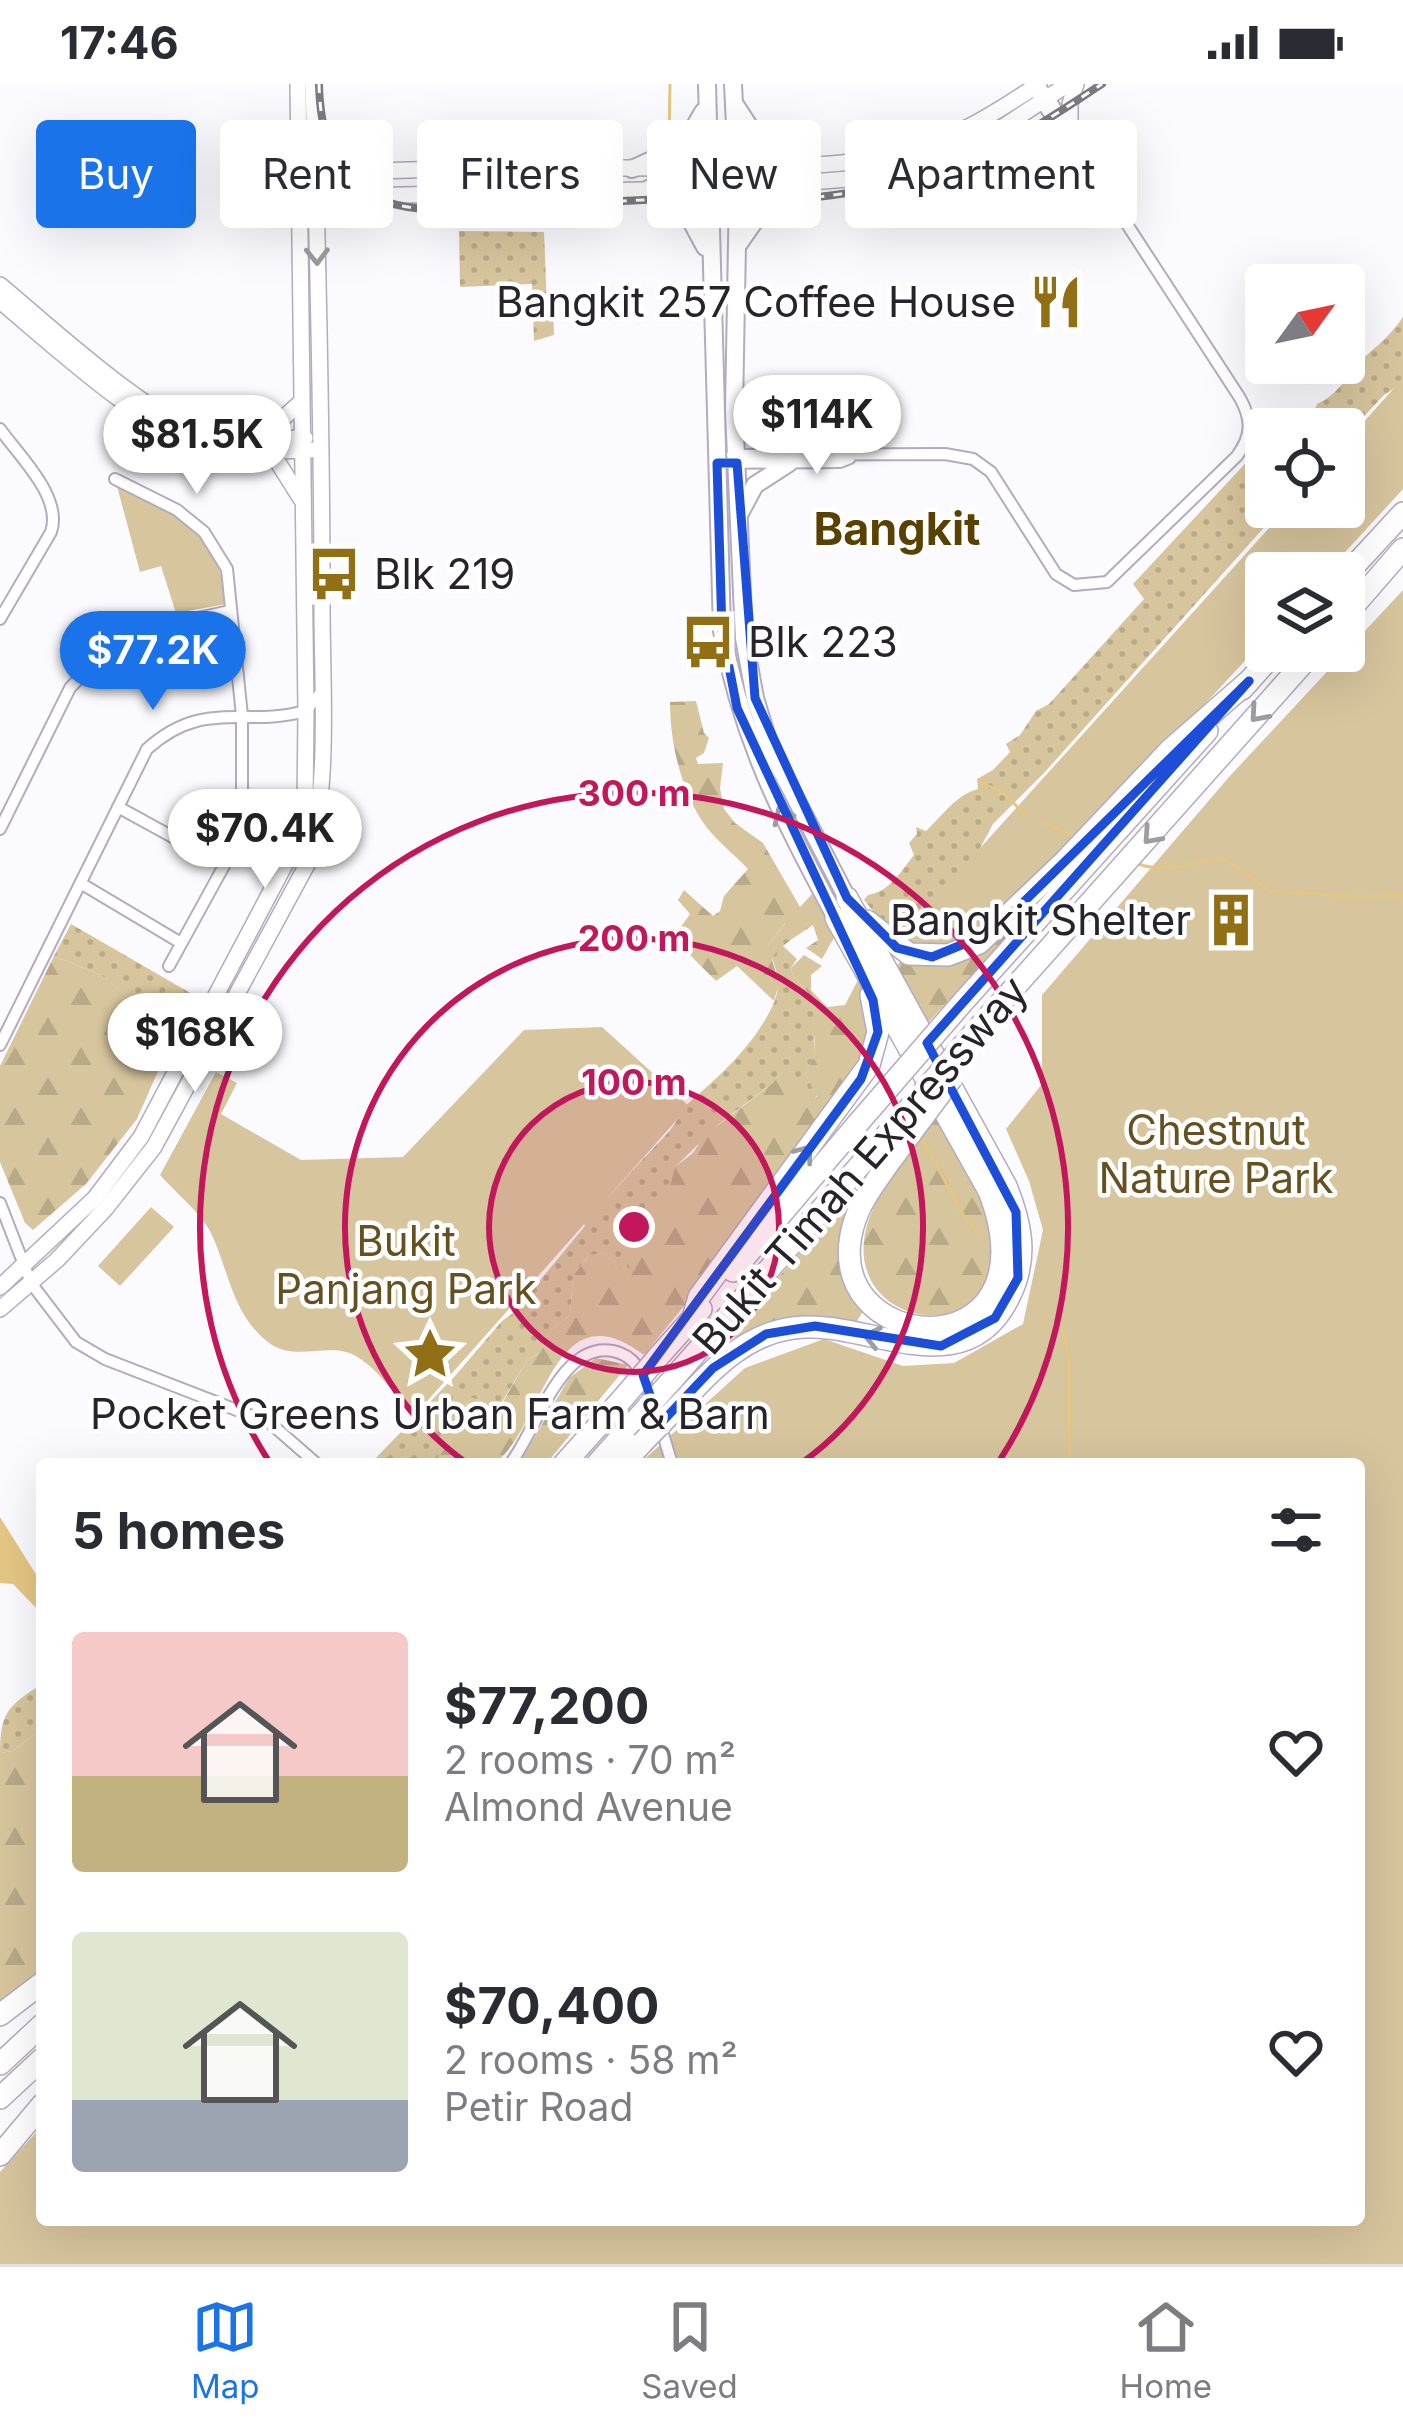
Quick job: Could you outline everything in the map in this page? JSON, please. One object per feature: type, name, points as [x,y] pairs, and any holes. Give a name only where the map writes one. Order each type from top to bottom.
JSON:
[{"type":"highway","points":[[1365,554],[1403,512]]},
{"type":"highway","points":[[1365,593],[1403,549]]},
{"type":"highway","name":"Bukit Timah Expressway","points":[[569,1458],[1074,867],[1257,672]]},
{"type":"highway","name":"Bukit Timah Expressway","points":[[601,1458],[637,1419],[679,1389],[882,1155],[997,1009],[1295,672]]},
{"type":"highway","points":[[842,908],[909,954],[948,956],[979,943],[1074,867]]},
{"type":"highway","points":[[842,908],[1000,1219],[1001,1274],[982,1305],[954,1325],[914,1328],[888,1318],[857,1286],[851,1266],[851,1235],[882,1155]]},
{"type":"highway","points":[[693,1318],[699,1297],[869,1065],[883,993]]},
{"type":"highway","points":[[628,1458],[679,1389],[766,1334],[815,1326],[907,1346],[940,1346],[978,1332],[1008,1302],[1022,1261],[1016,1212],[981,1139],[883,993]]},
{"type":"highway","points":[[0,2015],[36,1988]]},
{"type":"highway","points":[[0,2064],[36,2031]]},
{"type":"highway","points":[[0,2098],[36,2065]]},
{"type":"highway","points":[[0,2155],[36,2111]]},
{"type":"main road","points":[[298,84],[302,120]]},
{"type":"main road","points":[[311,120],[313,84]]},
{"type":"main road","points":[[734,84],[735,120]]},
{"type":"main road","points":[[821,161],[910,151],[1040,92],[1072,84],[1070,120]]},
{"type":"main road","points":[[632,169],[684,145],[697,127],[707,92]]},
{"type":"main road","points":[[821,181],[921,165],[980,142],[1040,92]]},
{"type":"main road","points":[[735,106],[744,120]]},
{"type":"main road","points":[[393,173],[647,169]]},
{"type":"main road","points":[[393,195],[647,188]]},
{"type":"main road","points":[[0,1287],[95,1198],[142,1137],[298,840],[305,806],[301,402],[307,228]]},
{"type":"main road","points":[[0,1310],[106,1208],[154,1147],[309,861],[319,821],[322,732],[320,443],[310,228]]},
{"type":"main road","points":[[695,228],[711,259]]},
{"type":"main road","points":[[710,228],[722,631],[737,708],[789,831],[842,908]]},
{"type":"main road","points":[[737,228],[734,410],[744,638],[771,751],[842,908]]},
{"type":"main road","points":[[737,247],[750,228]]},
{"type":"main road","points":[[0,285],[170,418],[208,436],[260,444],[277,461],[302,501]]},
{"type":"main road","points":[[0,301],[110,390],[165,429],[205,448],[320,443]]},
{"type":"main road","points":[[260,444],[301,402]]},
{"type":"main road","points":[[734,410],[765,444],[788,459],[755,484],[740,514]]},
{"type":"main road","points":[[303,554],[313,549],[322,556]]},
{"type":"main road","points":[[240,955],[244,967],[257,962]]},
{"type":"street","points":[[1040,92],[1062,120]]},
{"type":"street","points":[[1040,92],[1057,120]]},
{"type":"street","points":[[717,459],[840,462],[853,457],[946,454],[973,459],[991,472],[1063,581],[1097,586],[1115,576],[1237,456],[1250,422],[1240,398],[1129,228]]},
{"type":"street","points":[[0,429],[50,500],[55,515],[51,532],[0,619]]},
{"type":"street","points":[[115,479],[177,510],[204,532],[226,569],[242,716],[242,814],[237,839],[169,966]]},
{"type":"street","points":[[0,830],[70,688],[104,652],[157,627],[230,611]]},
{"type":"street","points":[[0,1045],[147,748],[187,722],[306,711],[316,703],[322,688]]},
{"type":"street","points":[[306,711],[322,732]]},
{"type":"street","points":[[118,807],[180,841]]},
{"type":"street","points":[[82,884],[181,943]]},
{"type":"street","points":[[0,1203],[31,1283],[76,1342],[270,1423],[310,1458]]},
{"type":"street","points":[[514,1458],[566,1370],[584,1355],[600,1350],[619,1353],[638,1364],[670,1458]]},
{"type":"highlighted area","points":[[717,463],[737,463],[755,698],[847,898],[897,948],[932,957],[993,932],[1249,681],[927,1043],[1016,1212],[1018,1278],[995,1318],[941,1346],[815,1326],[766,1334],[713,1368],[660,1424],[643,1375],[861,1079],[878,1032],[873,1000],[737,708],[722,631]]},
{"type":"green space","points":[[459,231],[544,232],[547,307],[553,308],[554,335],[534,341],[532,284],[460,287]]},
{"type":"green space","points":[[1403,317],[1403,382],[1365,415],[1365,408],[1315,408],[1342,384],[1365,384],[1365,356]]},
{"type":"green space","points":[[1403,378],[1403,489],[1345,552],[1247,552],[1269,528],[1365,528],[1365,421]]},
{"type":"green space","points":[[1245,464],[1245,528],[1264,528],[993,824],[958,889],[893,935],[864,900],[889,885],[914,855],[909,843],[917,834],[916,827],[926,831],[957,801],[978,789],[977,779],[1010,752],[1006,744],[1020,735],[1036,711],[1049,704],[1144,599],[1133,584]]},
{"type":"green space","points":[[117,486],[193,526],[214,556],[227,604],[176,613],[161,566],[140,572]]},
{"type":"green space","points":[[1245,555],[1245,661],[982,933],[933,950],[898,939]]},
{"type":"green space","name":"Chestnut Nature Park","points":[[1403,590],[1403,2264],[0,2264],[0,2172],[36,2133],[36,2226],[1365,2226],[1365,1458],[646,1458],[745,1368],[824,1339],[903,1366],[954,1363],[1023,1324],[1043,1230],[1029,1181],[1006,1129],[1042,1084],[1042,995],[1229,777],[1327,672],[1365,672],[1365,631]]},
{"type":"green space","points":[[696,701],[709,738],[704,753],[696,758],[698,764],[723,763],[724,809],[763,843],[800,907],[812,894],[835,936],[822,959],[806,948],[818,940],[813,925],[792,939],[785,923],[768,946],[776,952],[772,960],[779,983],[774,1001],[737,966],[716,981],[673,938],[690,914],[678,900],[684,890],[713,916],[748,869],[707,827],[682,779],[670,702]]},
{"type":"green space","points":[[1058,881],[926,1025],[894,969],[904,957]]},
{"type":"green space","points":[[786,922],[792,939],[783,946],[797,959],[791,968],[793,976],[826,1013],[805,1073],[817,1095],[811,1104],[783,1069],[773,1083],[720,1123],[675,1167],[669,1195],[647,1220],[628,1279],[623,1282],[614,1262],[603,1253],[588,1256],[573,1276],[570,1315],[550,1331],[540,1353],[527,1360],[499,1407],[472,1398],[458,1412],[456,1431],[438,1458],[376,1458],[513,1313],[585,1226],[583,1221],[750,1041],[777,993],[768,946]]},
{"type":"green space","points":[[71,924],[199,998],[159,1069],[160,1025],[101,975],[54,956]]},
{"type":"green space","points":[[804,955],[822,966],[811,975],[811,990],[827,1007],[845,1005],[858,980],[869,1001],[867,1058],[702,1284],[644,1355],[613,1338],[589,1337],[570,1349],[554,1369],[526,1422],[500,1458],[438,1458],[456,1431],[458,1412],[472,1398],[500,1407],[527,1360],[540,1353],[550,1331],[570,1315],[573,1276],[589,1255],[603,1253],[614,1262],[623,1281],[628,1279],[622,1238],[627,1228],[647,1220],[668,1195],[675,1167],[704,1136],[773,1083],[783,1069],[792,1068],[810,1103],[817,1096],[805,1073],[815,1055],[814,1026],[826,1013],[791,968]]},
{"type":"green space","points":[[54,956],[101,975],[161,1025],[159,1069],[137,1119],[86,1184],[33,1230],[25,1223],[0,1162],[0,1066]]},
{"type":"green space","name":"Bukit Panjang Park","points":[[602,1027],[689,1106],[414,1416],[356,1356],[281,1349],[259,1334],[240,1307],[210,1231],[160,1175],[216,1072],[237,1083],[221,1114],[301,1160],[403,1157],[524,1030]]},
{"type":"green space","points":[[939,1113],[988,1201],[992,1267],[977,1297],[957,1311],[934,1315],[910,1312],[889,1301],[873,1283],[864,1259],[866,1229],[878,1199]]},
{"type":"green space","points":[[855,1188],[860,1193],[847,1267],[864,1310],[855,1324],[741,1341],[730,1334]]},
{"type":"green space","points":[[151,1207],[174,1227],[120,1286],[98,1266]]},
{"type":"green space","points":[[596,1358],[628,1365],[551,1458],[522,1458],[569,1378]]},
{"type":"green space","points":[[36,1688],[36,1733],[12,1751],[0,1753],[4,1719]]},
{"type":"green space","points":[[36,1733],[36,1976],[0,2003],[0,1753],[12,1751]]},
{"type":"shaded area","points":[[0,1517],[36,1574],[36,1608],[13,1584],[0,1583]]},
{"type":"waterway","points":[[669,120],[670,84]]},
{"type":"waterway","points":[[979,781],[1004,794],[1026,815]]},
{"type":"waterway","points":[[1044,823],[1077,837]]},
{"type":"waterway","points":[[1136,863],[1168,867],[1223,858],[1270,891],[1403,895]]},
{"type":"waterway","points":[[921,1137],[977,1232]]},
{"type":"waterway","points":[[1062,1326],[1069,1362],[1070,1458]]},
{"type":"railway","points":[[319,84],[330,147],[356,185],[394,204],[462,211],[642,200],[798,199],[883,187],[978,157],[1102,84]]},
{"type":"place","name":"Bangkit 257 Coffee House","points":[[1056,302]]},
{"type":"place","name":"Blk 219","points":[[334,574]]},
{"type":"place","name":"Blk 223","points":[[708,642]]},
{"type":"place","name":"Bangkit Shelter","points":[[1231,920]]},
{"type":"place","name":"Pocket Greens Urban Farm & Barn","points":[[430,1354]]},
{"type":"district","name":"Bangkit","points":[[897,529]]}]
